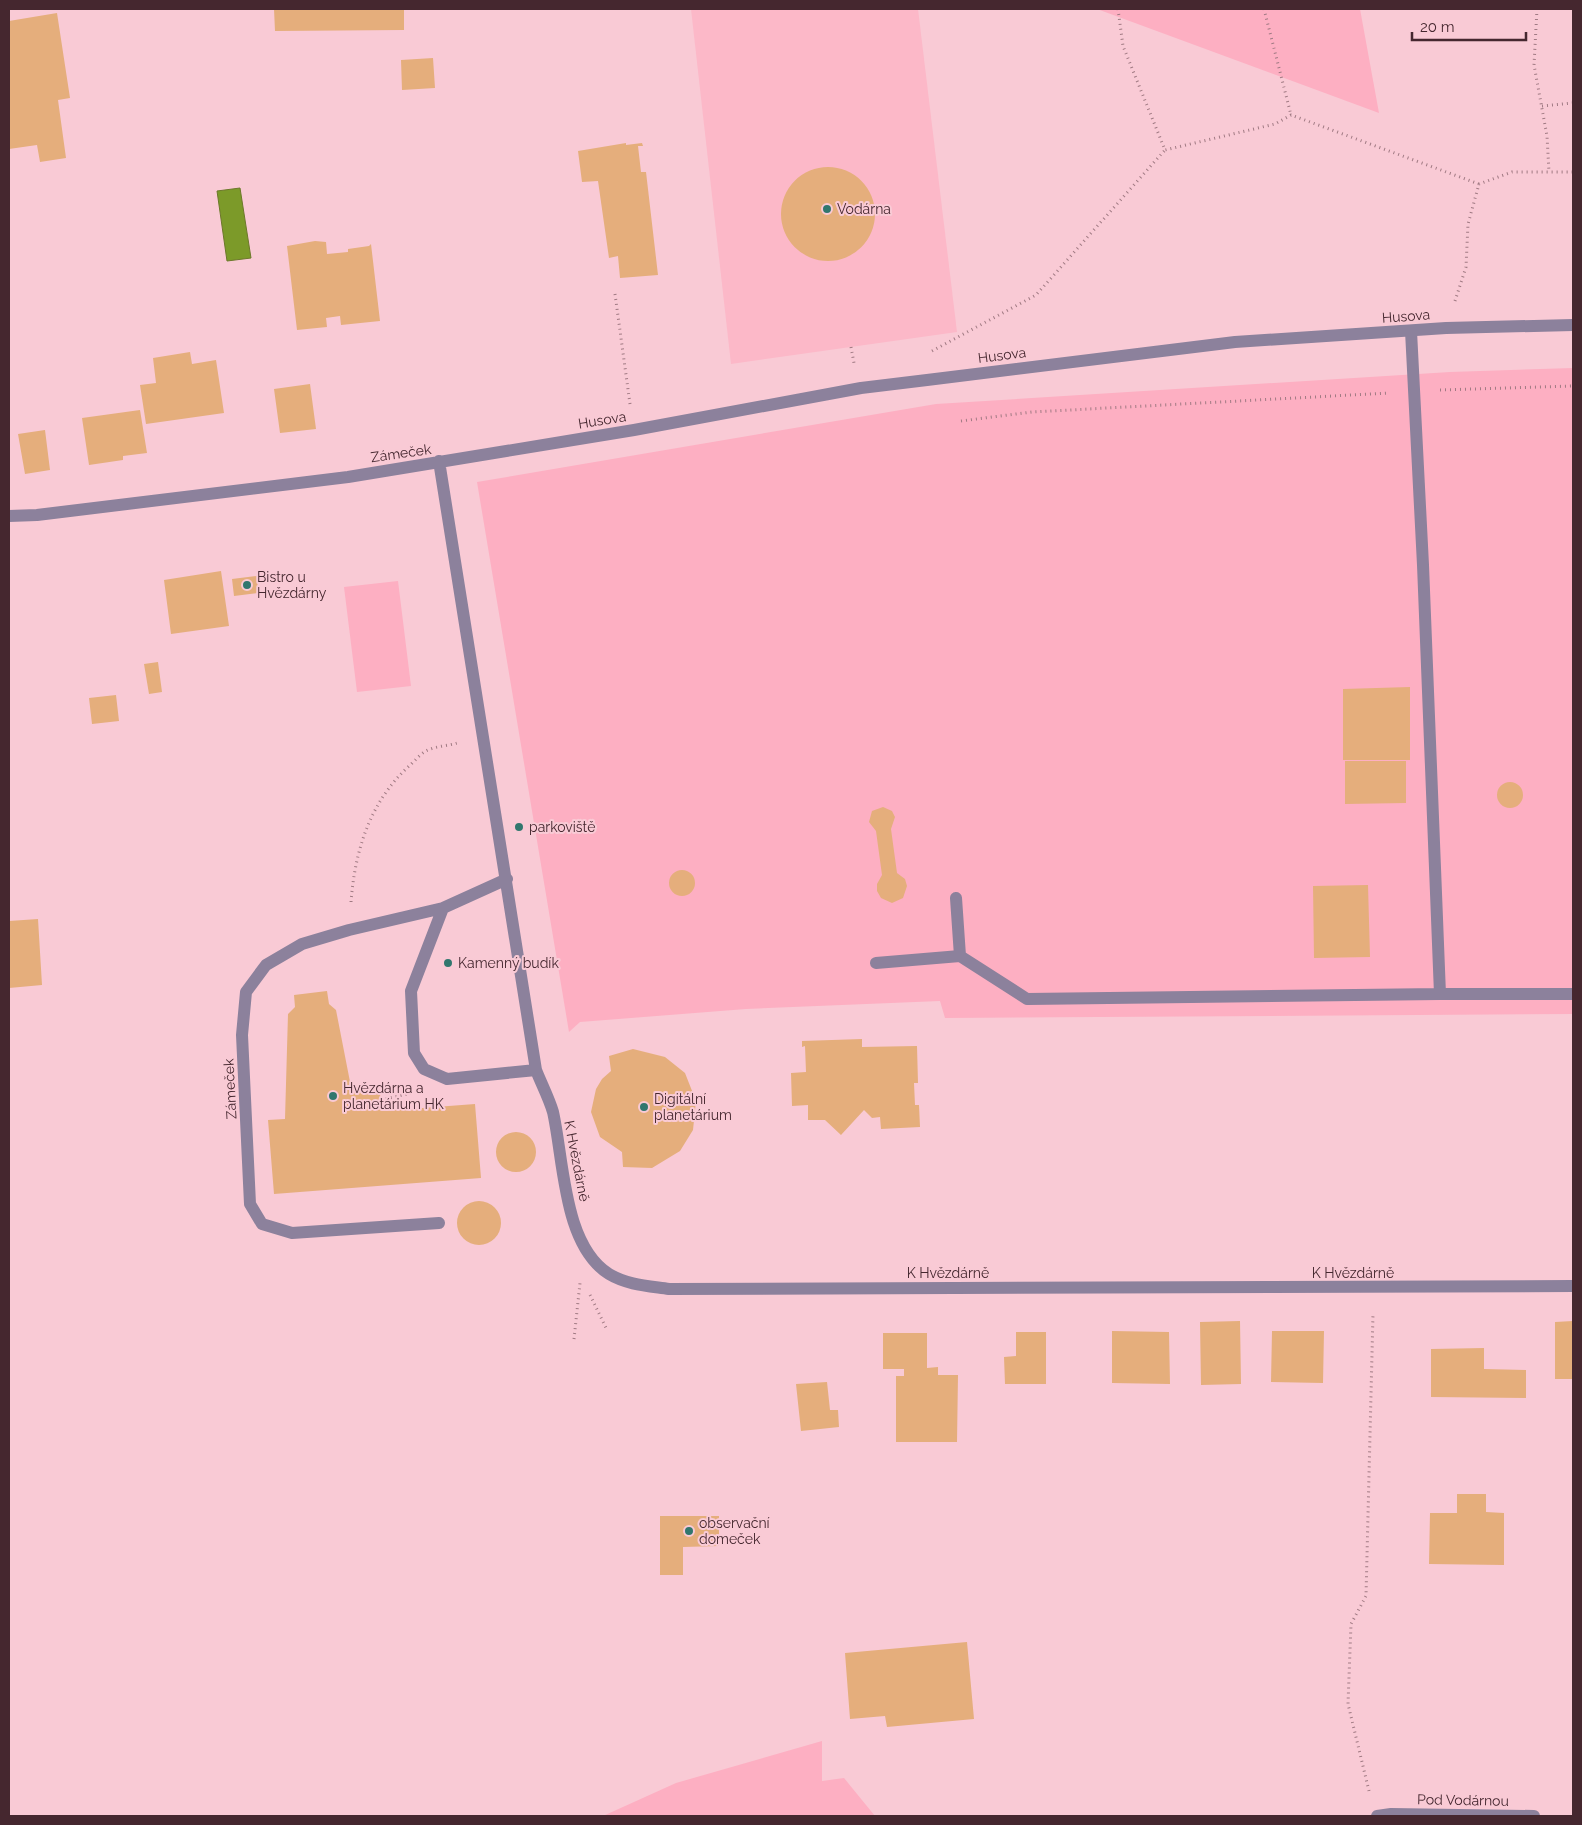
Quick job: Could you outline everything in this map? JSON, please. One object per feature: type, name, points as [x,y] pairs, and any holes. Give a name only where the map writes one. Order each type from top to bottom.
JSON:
[{"type":"street","name":"Husova","points":[[439,461],[634,430],[870,386],[1235,342],[1446,328],[1573,325]]},
{"type":"street","points":[[1411,331],[1440,994]]},
{"type":"street","name":"Zámeček","points":[[9,516],[37,515],[348,476],[439,461],[526,1008]]},
{"type":"street","name":"Zámeček","points":[[439,1223],[292,1234],[262,1224],[250,1204],[242,1035],[246,992],[266,965],[302,944],[349,930],[443,908],[507,879]]},
{"type":"street","points":[[956,898],[960,956]]},
{"type":"street","points":[[443,908],[411,991],[414,1053],[424,1069],[447,1079],[536,1070]]},
{"type":"street","points":[[876,963],[960,956],[1027,1000],[1573,994]]},
{"type":"street","name":"K Hvězdárně","points":[[526,1008],[536,1070],[552,1110],[572,1217],[584,1249],[609,1274],[632,1284],[669,1289],[1573,1286]]},
{"type":"street","name":"Pod Vodárnou","points":[[1377,1816],[1534,1816]]},
{"type":"path","points":[[1118,9],[1123,46],[1165,150]]},
{"type":"path","points":[[1264,9],[1292,115]]},
{"type":"path","points":[[1537,9],[1534,66],[1547,136],[1549,172]]},
{"type":"path","points":[[1542,106],[1573,103]]},
{"type":"path","points":[[931,352],[1036,295],[1165,150],[1275,124],[1292,115],[1479,184],[1512,172],[1573,172]]},
{"type":"path","points":[[1446,328],[1466,267],[1468,224],[1479,184]]},
{"type":"path","points":[[615,294],[634,430]]},
{"type":"path","points":[[961,421],[1032,412],[1415,391],[1573,386]]},
{"type":"path","points":[[349,930],[354,869],[362,840],[376,806],[393,781],[426,751],[484,736]]},
{"type":"path","points":[[381,1100],[395,1097]]},
{"type":"path","points":[[574,1340],[581,1277],[585,1286]]},
{"type":"path","points":[[1371,1798],[1348,1704],[1351,1624],[1366,1596],[1373,1288]]},
{"type":"path","points":[[590,1294],[607,1330]]},
{"type":"shaded area","points":[[691,9],[918,9],[957,332],[731,364]]},
{"type":"shaded area","points":[[1097,9],[1360,9],[1379,113]]},
{"type":"shaded area","points":[[240,188],[251,258],[227,261],[217,191]]},
{"type":"shaded area","points":[[1573,368],[1573,1014],[945,1018],[940,1001],[746,1009],[580,1022],[569,1032],[477,482],[936,404],[1450,372]]},
{"type":"shaded area","points":[[398,581],[411,686],[357,692],[344,587]]},
{"type":"shaded area","points":[[822,1741],[822,1781],[844,1778],[875,1816],[603,1816],[676,1783]]},
{"type":"building","points":[[274,9],[404,9],[404,30],[275,31]]},
{"type":"building","points":[[57,13],[70,98],[58,100],[66,158],[40,162],[37,145],[9,149],[9,21]]},
{"type":"building","points":[[433,58],[435,88],[402,90],[401,60]]},
{"type":"building","points":[[626,143],[626,145],[642,143],[643,146],[638,146],[641,172],[646,172],[658,275],[620,278],[618,256],[609,258],[598,181],[582,182],[578,151]]},
{"type":"building","name":"Vodárna","points":[[828,167],[846,171],[861,181],[871,196],[875,214],[871,232],[861,247],[846,257],[828,261],[810,257],[795,247],[785,232],[781,214],[785,196],[795,181],[810,171]]},
{"type":"building","points":[[315,241],[326,242],[327,254],[348,252],[348,249],[369,246],[371,244],[380,321],[341,325],[340,316],[326,318],[327,327],[297,330],[287,246]]},
{"type":"building","points":[[190,352],[192,364],[216,360],[224,413],[146,424],[140,385],[156,383],[153,358]]},
{"type":"building","points":[[310,384],[316,429],[280,433],[274,389]]},
{"type":"building","points":[[140,410],[147,453],[123,456],[123,460],[89,465],[82,418]]},
{"type":"building","points":[[45,430],[50,470],[25,474],[18,434]]},
{"type":"building","points":[[221,571],[229,626],[171,634],[164,580]]},
{"type":"building","points":[[257,576],[258,593],[234,596],[232,579]]},
{"type":"building","points":[[158,662],[162,692],[149,694],[144,664]]},
{"type":"building","points":[[1410,687],[1410,760],[1343,760],[1343,689]]},
{"type":"building","points":[[116,695],[119,721],[92,724],[89,698]]},
{"type":"building","points":[[1345,761],[1406,761],[1406,803],[1345,804]]},
{"type":"building","points":[[1510,782],[1519,786],[1523,795],[1519,804],[1510,808],[1501,804],[1497,795],[1501,786]]},
{"type":"building","points":[[883,807],[892,811],[895,817],[891,829],[897,873],[905,879],[907,886],[903,898],[892,903],[881,898],[877,891],[877,884],[882,875],[876,831],[869,822],[872,811]]},
{"type":"building","points":[[682,870],[691,874],[695,883],[691,892],[682,896],[673,892],[669,883],[673,874]]},
{"type":"building","points":[[1368,885],[1370,957],[1314,958],[1313,886]]},
{"type":"building","points":[[38,919],[42,985],[9,988],[9,921]]},
{"type":"building","name":"Hvězdárna a planetárium HK","points":[[327,991],[329,1004],[336,1010],[352,1092],[379,1089],[383,1111],[475,1104],[481,1178],[274,1194],[268,1120],[285,1119],[288,1014],[295,1007],[294,995]]},
{"type":"building","points":[[862,1039],[862,1047],[917,1046],[918,1083],[914,1083],[915,1105],[919,1105],[920,1127],[881,1129],[880,1117],[872,1118],[864,1110],[841,1135],[825,1120],[808,1120],[808,1105],[792,1106],[791,1073],[806,1072],[805,1046],[802,1047],[802,1041]]},
{"type":"building","name":"Digitální planetárium","points":[[633,1049],[665,1057],[685,1073],[696,1101],[693,1130],[680,1151],[652,1168],[623,1167],[622,1152],[600,1137],[591,1112],[596,1089],[602,1079],[611,1071],[609,1056]]},
{"type":"building","points":[[520,1132],[527,1135],[533,1141],[536,1152],[535,1160],[527,1169],[520,1172],[512,1172],[505,1169],[497,1160],[496,1148],[499,1141],[508,1133]]},
{"type":"building","points":[[483,1201],[495,1207],[500,1214],[500,1232],[495,1239],[488,1244],[475,1245],[467,1242],[460,1235],[457,1219],[460,1211],[467,1204]]},
{"type":"building","points":[[1240,1321],[1241,1384],[1201,1385],[1200,1322]]},
{"type":"building","points":[[1573,1321],[1573,1379],[1555,1379],[1555,1322]]},
{"type":"building","points":[[1112,1331],[1169,1332],[1170,1384],[1112,1383]]},
{"type":"building","points":[[1272,1331],[1324,1331],[1323,1383],[1271,1382]]},
{"type":"building","points":[[1016,1332],[1046,1332],[1046,1384],[1005,1384],[1004,1357],[1016,1356]]},
{"type":"building","points":[[883,1333],[927,1333],[927,1368],[938,1367],[938,1375],[958,1375],[957,1442],[896,1442],[896,1376],[904,1376],[904,1369],[883,1369]]},
{"type":"building","points":[[1484,1348],[1484,1369],[1526,1370],[1526,1398],[1431,1397],[1431,1349]]},
{"type":"building","points":[[827,1382],[830,1410],[838,1410],[839,1427],[801,1431],[796,1384]]},
{"type":"building","points":[[1457,1494],[1486,1494],[1486,1512],[1504,1513],[1504,1565],[1429,1564],[1430,1513],[1457,1513]]},
{"type":"building","name":"observační domeček","points":[[660,1516],[719,1516],[719,1546],[683,1547],[683,1575],[660,1575]]},
{"type":"building","points":[[967,1642],[974,1719],[887,1727],[885,1716],[850,1719],[845,1653]]},
{"type":"place","name":"Vodárna","points":[[827,209]]},
{"type":"place","name":"Bistro u Hvězdárny","points":[[247,585]]},
{"type":"place","name":"parkoviště","points":[[519,827]]},
{"type":"place","name":"Kamenný budík","points":[[448,963]]},
{"type":"place","name":"Hvězdárna a planetárium HK","points":[[333,1096]]},
{"type":"place","name":"Digitální planetárium","points":[[644,1107]]},
{"type":"place","name":"observační domeček","points":[[689,1531]]}]
